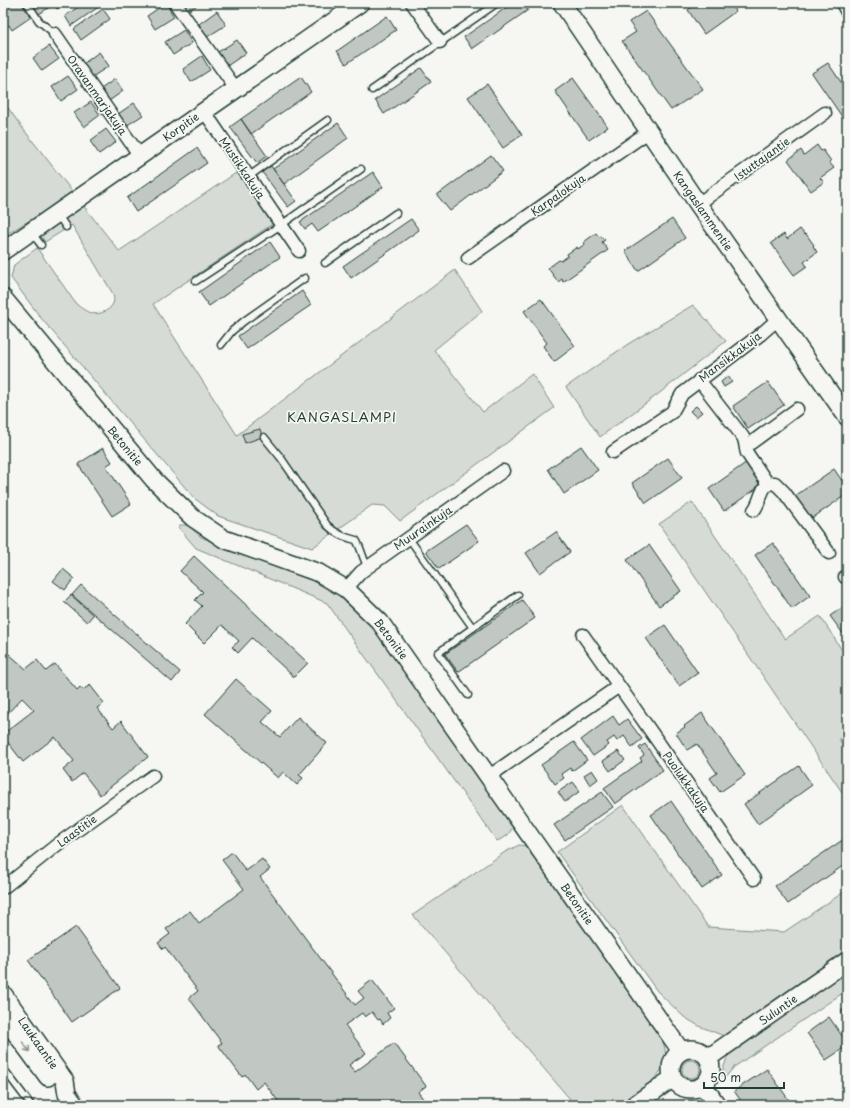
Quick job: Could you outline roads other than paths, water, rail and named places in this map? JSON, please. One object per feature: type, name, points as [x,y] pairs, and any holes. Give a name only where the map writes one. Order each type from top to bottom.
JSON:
[{"type":"street","points":[[175,3],[236,89]]},
{"type":"street","points":[[412,3],[440,42]]},
{"type":"street","points":[[842,3],[847,12]]},
{"type":"street","name":"Kangaslammentie","points":[[563,4],[648,132],[847,417]]},
{"type":"street","name":"Korpitie","points":[[3,252],[36,238],[62,220],[140,156],[204,112],[350,6]]},
{"type":"street","name":"Oravanmarjakuja","points":[[55,34],[140,156]]},
{"type":"street","name":"Mustikkakuja","points":[[204,112],[299,251]]},
{"type":"street","name":"Istuttajantie","points":[[698,204],[825,113]]},
{"type":"street","name":"Karpalokuja","points":[[468,258],[648,132]]},
{"type":"street","name":"Betonitie","points":[[3,298],[154,480],[193,518],[224,539],[319,573],[346,589],[380,622],[681,1051]]},
{"type":"street","name":"Mansikkakuja","points":[[613,452],[672,412],[682,394],[761,334],[778,319]]},
{"type":"street","points":[[700,380],[743,437],[747,453],[768,484]]},
{"type":"street","points":[[746,445],[751,443],[797,409]]},
{"type":"street","name":"Muurainkuja","points":[[346,589],[360,572],[368,566],[504,471]]},
{"type":"street","points":[[754,510],[765,487],[768,484]]},
{"type":"street","points":[[768,484],[775,484],[779,486],[829,553]]},
{"type":"street","name":"Puolukkakuja","points":[[583,635],[754,879]]},
{"type":"street","points":[[488,777],[619,686]]},
{"type":"street","name":"Laastitie","points":[[3,888],[58,844],[153,776]]},
{"type":"street","name":"Suluntie","points":[[708,1058],[847,961]]},
{"type":"street","name":"Laukaantie","points":[[3,994],[65,1081],[71,1099]]},
{"type":"street","name":"Laukaantie","points":[[3,1016],[55,1087],[71,1099]]},
{"type":"street","points":[[691,1048],[701,1051],[708,1058],[711,1068],[710,1077],[703,1085],[692,1089],[681,1087],[673,1078],[670,1068],[673,1058],[681,1051],[691,1048]]},
{"type":"street","points":[[634,1105],[673,1078]]},
{"type":"street","points":[[703,1085],[717,1105]]},
{"type":"lane","points":[[27,3],[39,21],[55,34]]},
{"type":"lane","points":[[372,90],[498,3]]},
{"type":"lane","points":[[248,177],[328,120]]},
{"type":"lane","points":[[196,281],[281,225],[361,169]]},
{"type":"lane","points":[[325,263],[396,213]]},
{"type":"lane","points":[[222,345],[232,331],[244,321],[305,278]]},
{"type":"lane","points":[[264,437],[281,458],[327,525],[344,537],[356,540],[361,547],[363,559],[368,566]]},
{"type":"lane","points":[[413,544],[473,628]]},
{"type":"lane","points":[[468,695],[438,653],[518,596]]},
{"type":"lane","points":[[3,1068],[31,1105]]},
{"type":"district","name":"KANGASLAMPI","points":[[342,417]]}]
